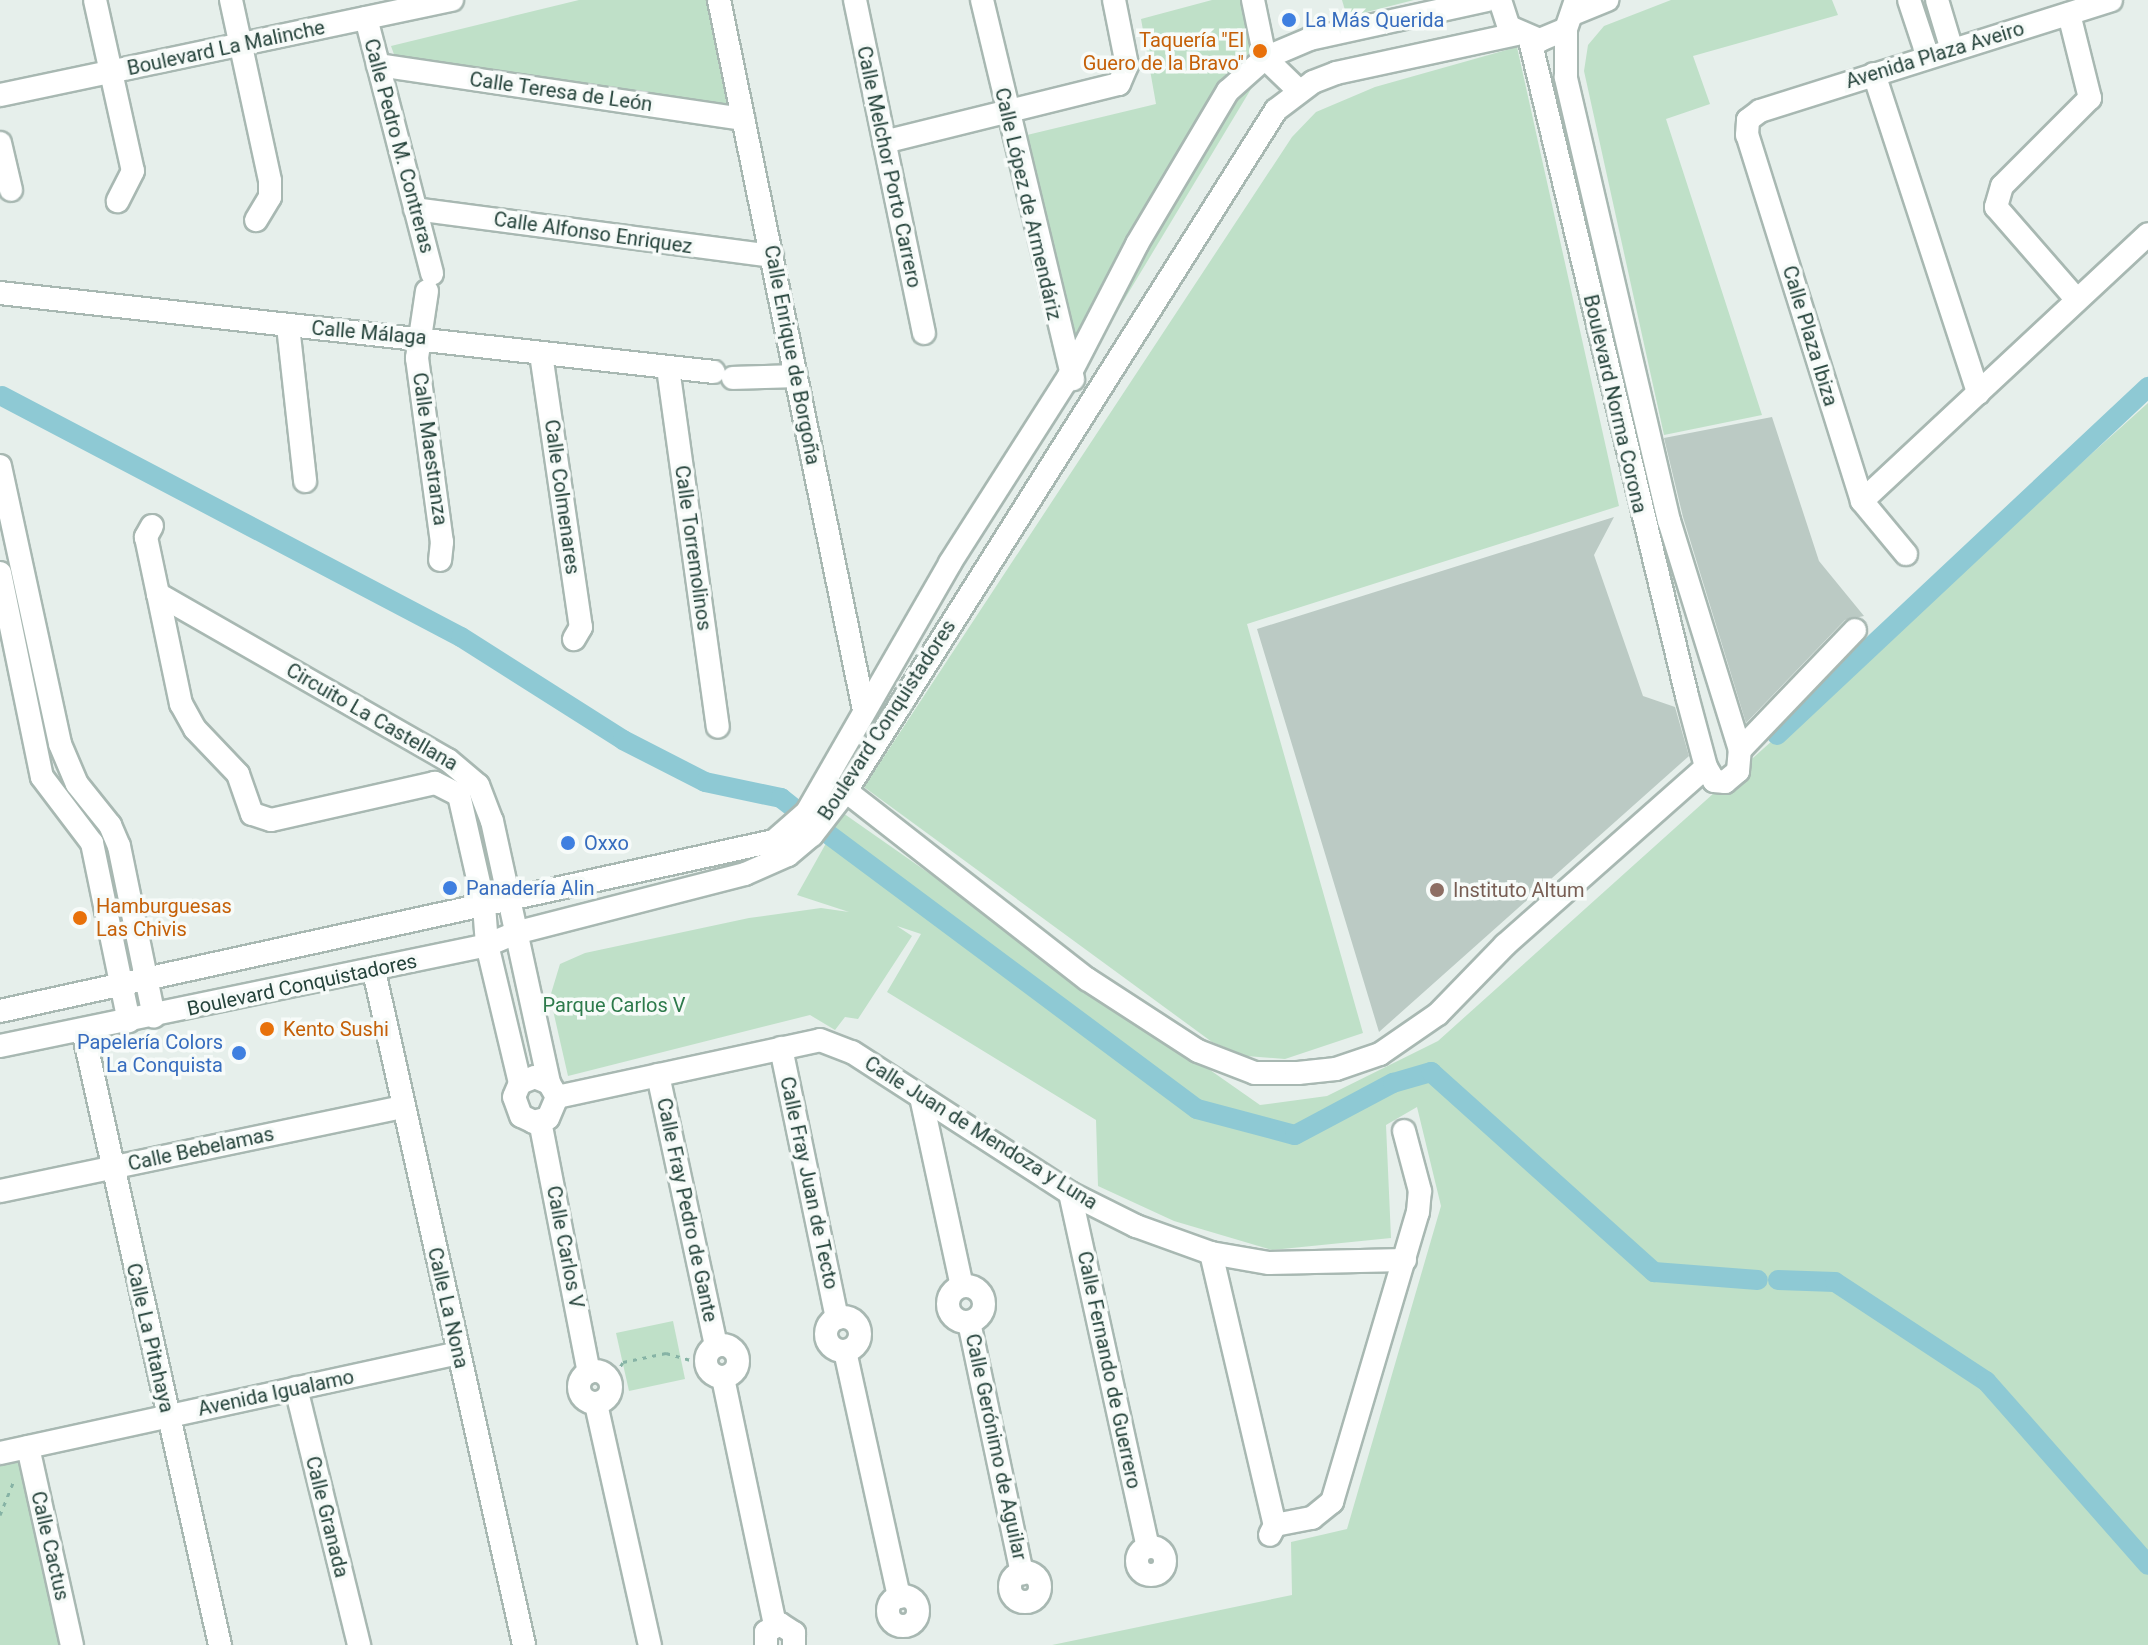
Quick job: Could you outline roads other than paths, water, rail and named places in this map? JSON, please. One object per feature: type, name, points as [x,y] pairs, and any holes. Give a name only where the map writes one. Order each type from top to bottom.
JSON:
[{"type":"street","points":[[95,0],[133,171],[118,201]]},
{"type":"street","points":[[231,0],[270,181],[270,197],[256,220]]},
{"type":"street","name":"Boulevard La Malinche","points":[[0,95],[452,0]]},
{"type":"street","name":"Calle Enrique de Borgoña","points":[[719,0],[864,710]]},
{"type":"street","name":"Calle Melchor Porto Carrero","points":[[855,0],[924,333]]},
{"type":"street","name":"Calle López de Armendáriz","points":[[982,0],[1006,116],[1069,376]]},
{"type":"street","points":[[1253,0],[1265,58],[1299,91]]},
{"type":"street","name":"Boulevard Conquistadores","points":[[0,1011],[147,982],[774,841],[807,812],[864,710],[1069,376],[1212,113],[1265,58],[1310,39],[1487,0]]},
{"type":"street","name":"Boulevard Norma Corona","points":[[1500,0],[1503,18],[1524,37],[1643,528],[1706,767]]},
{"type":"street","points":[[1572,14],[1607,0]]},
{"type":"street","points":[[1909,0],[1928,57]]},
{"type":"street","points":[[1937,0],[1952,50]]},
{"type":"street","name":"Avenida Plaza Aveiro","points":[[1760,111],[2111,0]]},
{"type":"street","points":[[884,142],[1006,116],[1112,87],[1127,65],[1119,1]]},
{"type":"street","name":"Boulevard Conquistadores","points":[[0,1046],[374,971],[487,945],[515,933],[745,874],[788,855],[812,835],[846,791],[1263,130],[1299,91],[1336,73],[1524,37],[1550,39],[1572,14]]},
{"type":"street","name":"Boulevard Norma Corona","points":[[1572,14],[1566,77],[1669,521],[1740,750]]},
{"type":"street","points":[[2069,14],[2090,98],[2002,186],[1996,207],[2077,300]]},
{"type":"street","name":"Calle Pedro M. Contreras","points":[[366,18],[415,209],[430,282]]},
{"type":"street","name":"Calle Teresa de León","points":[[378,65],[743,119]]},
{"type":"street","points":[[1874,74],[1978,393]]},
{"type":"street","name":"Calle Plaza Ibiza","points":[[1760,111],[1748,120],[1747,135],[1862,501],[1906,554]]},
{"type":"street","points":[[0,143],[11,190]]},
{"type":"street","name":"Calle Alfonso Enriquez","points":[[415,209],[772,256]]},
{"type":"street","points":[[1862,501],[2148,234]]},
{"type":"street","name":"Calle Maestranza","points":[[430,282],[417,358],[442,542],[440,560]]},
{"type":"street","name":"Calle Málaga","points":[[0,293],[288,326],[423,337],[723,375],[796,376]]},
{"type":"street","points":[[0,310],[24,296]]},
{"type":"street","points":[[288,326],[305,481]]},
{"type":"street","name":"Calle Colmenares","points":[[541,354],[581,627],[574,639]]},
{"type":"street","name":"Calle Torremolinos","points":[[668,368],[718,727]]},
{"type":"street","points":[[1069,376],[1095,396]]},
{"type":"street","points":[[0,466],[60,744],[77,784],[119,846],[154,1016]]},
{"type":"street","points":[[1643,528],[1669,521]]},
{"type":"street","name":"Circuito La Castellana","points":[[152,526],[146,537],[181,704],[195,729],[238,774],[252,814],[271,820],[457,778]]},
{"type":"street","points":[[0,573],[42,777],[92,843],[129,1021]]},
{"type":"street","name":"Circuito La Castellana","points":[[158,594],[457,778],[485,799],[515,933]]},
{"type":"street","points":[[846,791],[1087,979],[1198,1051],[1255,1073],[1336,1069],[1380,1054],[1438,1014],[1505,945],[1706,767],[1717,783],[1733,779],[1741,762],[1740,750],[1855,630]]},
{"type":"street","name":"Circuito La Castellana","points":[[457,778],[484,905],[487,945]]},
{"type":"street","points":[[487,945],[520,1083],[514,1097],[516,1110],[527,1120],[540,1121],[554,1113],[553,1090],[515,933]]},
{"type":"street","name":"Calle La Nona","points":[[374,971],[524,1645]]},
{"type":"street","name":"Calle La Pitahaya","points":[[83,1031],[110,1168],[220,1645]]},
{"type":"street","name":"Calle Juan de Mendoza y Luna","points":[[553,1090],[658,1075],[820,1040],[836,1043],[1070,1193],[1136,1226],[1211,1253],[1269,1263],[1405,1260]]},
{"type":"street","name":"Calle Fray Juan de Tecto","points":[[781,1048],[837,1318],[850,1319],[859,1329],[858,1341],[845,1351],[899,1597]]},
{"type":"street","name":"Calle Fray Pedro de Gante","points":[[658,1075],[770,1635]]},
{"type":"street","points":[[520,1083],[535,1077],[553,1090]]},
{"type":"street","name":"Calle Gerónimo de Aguilar","points":[[921,1097],[962,1286],[952,1292],[949,1310],[957,1319],[969,1322],[1022,1573]]},
{"type":"street","name":"Calle Bebelamas","points":[[0,1191],[402,1107]]},
{"type":"street","name":"Calle Carlos V","points":[[540,1121],[589,1372]]},
{"type":"street","points":[[1211,1253],[1272,1532],[1312,1518],[1332,1502],[1405,1260],[1420,1191],[1404,1131]]},
{"type":"street","name":"Calle Fernando de Guerrero","points":[[1070,1193],[1148,1547]]},
{"type":"street","name":"Avenida Igualamo","points":[[1,1448],[28,1447],[458,1353]]},
{"type":"street","points":[[589,1372],[601,1372],[610,1383],[610,1394],[596,1404],[585,1400],[578,1389],[589,1372]]},
{"type":"street","name":"Calle Granada","points":[[296,1388],[359,1645]]},
{"type":"street","points":[[596,1404],[650,1645]]},
{"type":"street","name":"Calle Cactus","points":[[28,1447],[72,1645]]},
{"type":"street","points":[[770,1635],[791,1628],[794,1645]]},
{"type":"waterway","points":[[1777,735],[2148,387]]},
{"type":"waterway","points":[[2,396],[461,637],[623,740],[705,782],[781,798],[794,808]]},
{"type":"waterway","points":[[828,834],[1197,1109],[1295,1135],[1393,1083],[1431,1072],[1654,1272],[1758,1280]]},
{"type":"waterway","points":[[1778,1280],[1835,1282],[1986,1381],[2148,1565]]},
{"type":"place","name":"La Más Querida","points":[[1289,20]]},
{"type":"place","name":"Taquería \"El Guero de la Bravo\"","points":[[1260,51]]},
{"type":"place","name":"Oxxo","points":[[568,843]]},
{"type":"place","name":"Panadería Alin","points":[[450,888]]},
{"type":"place","name":"Instituto Altum","points":[[1437,890]]},
{"type":"place","name":"Hamburguesas Las Chivis","points":[[80,918]]},
{"type":"place","name":"Kento Sushi","points":[[267,1029]]},
{"type":"place","name":"Papelería Colors La Conquista","points":[[239,1053]]},
{"type":"park label","name":"Parque Carlos V","points":[[614,1005]]}]
